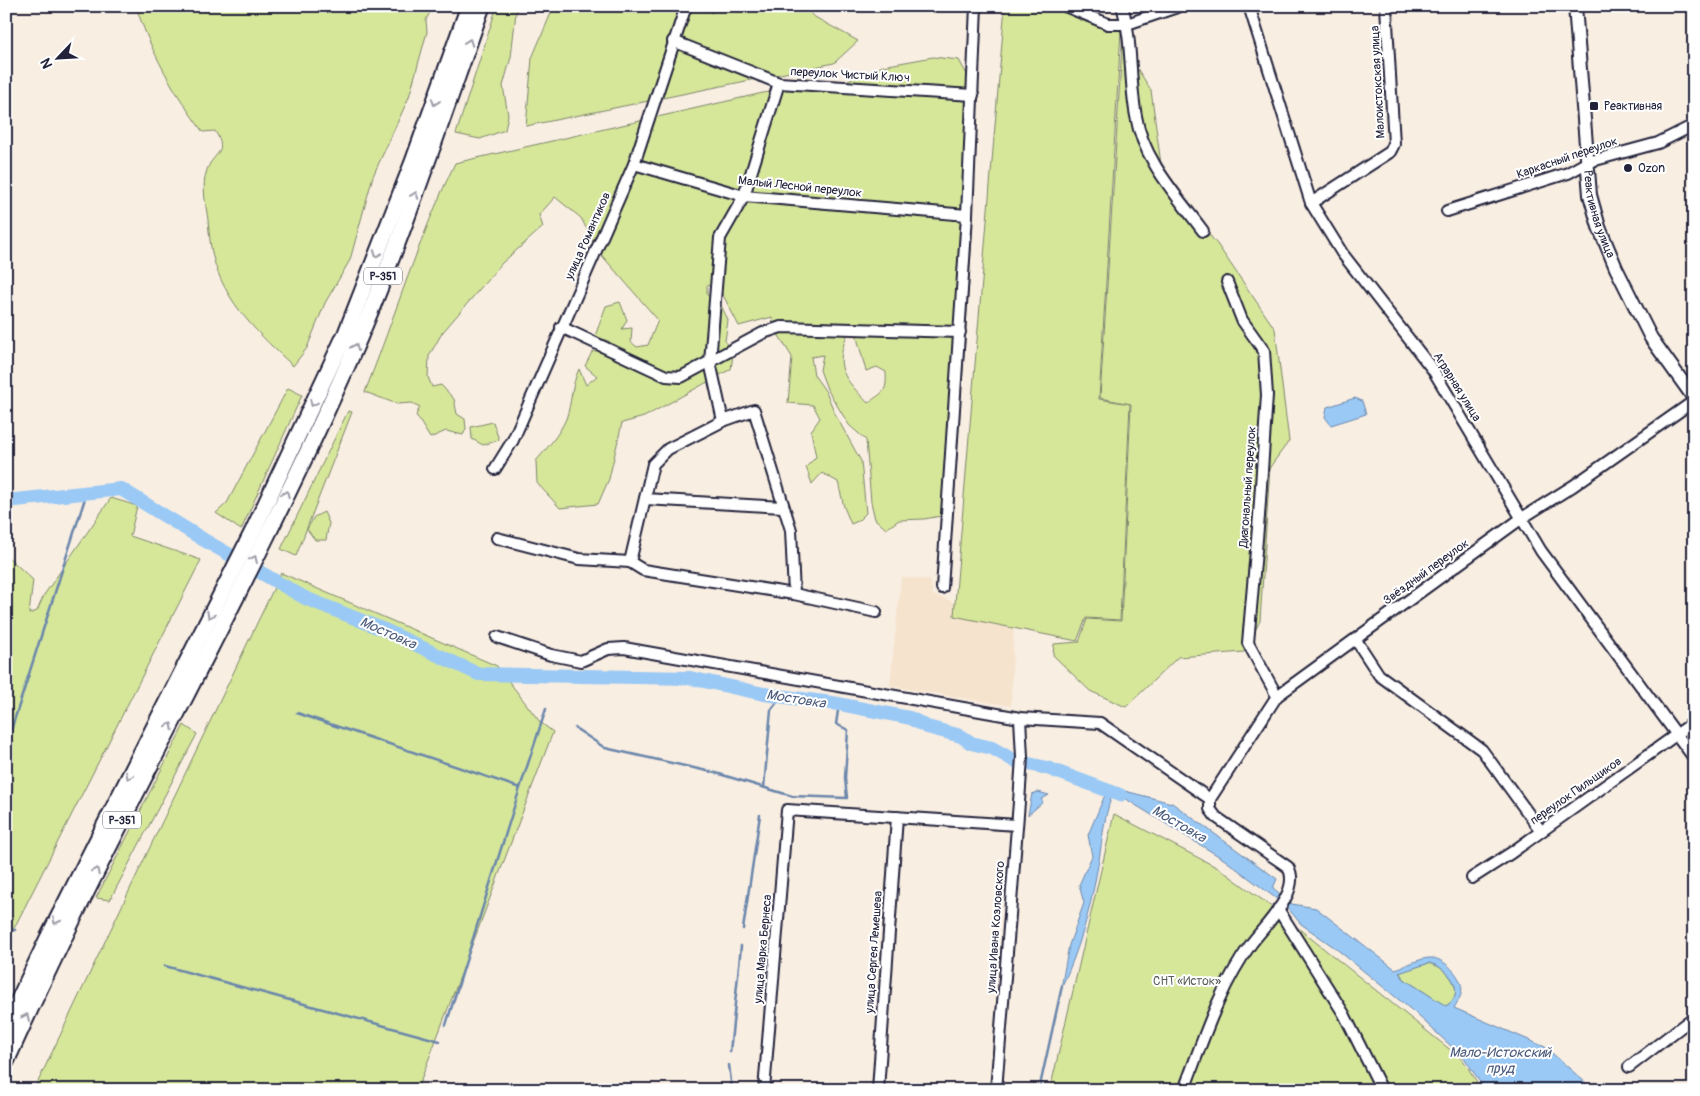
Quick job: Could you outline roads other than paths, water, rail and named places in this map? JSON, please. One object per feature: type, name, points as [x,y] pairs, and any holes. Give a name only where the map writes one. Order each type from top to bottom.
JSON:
[{"type":"highway","name":"Р-351","points":[[259,534],[346,334],[413,162],[469,6]]},
{"type":"highway","name":"Р-351","points":[[6,1062],[58,946],[238,576],[348,365],[406,221],[482,6]]},
{"type":"highway","name":"Р-351","points":[[6,1027],[48,938],[238,576]]},
{"type":"main road","name":"Реактивная улица","points":[[1575,6],[1590,195],[1599,227],[1616,268],[1651,338],[1694,400]]},
{"type":"street","name":"улица Романтиков","points":[[495,469],[512,440],[634,164],[686,6]]},
{"type":"street","points":[[942,588],[967,215],[976,6]]},
{"type":"street","points":[[1065,6],[1108,24],[1127,24],[1180,6]]},
{"type":"street","points":[[1122,6],[1127,24],[1136,118],[1154,167],[1204,231]]},
{"type":"street","name":"Аграрная улица","points":[[1249,6],[1311,203],[1342,253],[1433,370],[1541,551],[1694,758]]},
{"type":"street","name":"Малоистокская улица","points":[[1311,203],[1390,152],[1394,144],[1386,6]]},
{"type":"street","name":"переулок Чистый Ключ","points":[[674,41],[779,83],[973,95]]},
{"type":"street","points":[[723,421],[710,362],[720,238],[744,196],[779,83]]},
{"type":"street","name":"Каркасный переулок","points":[[1447,211],[1568,173],[1588,162],[1658,142],[1694,125]]},
{"type":"street","name":"Малый Лесной переулок","points":[[634,164],[744,196],[967,215]]},
{"type":"street","name":"Диагональный переулок","points":[[1228,282],[1242,320],[1264,350],[1267,395],[1248,643],[1277,696]]},
{"type":"street","points":[[561,327],[666,376],[681,377],[780,327],[960,332]]},
{"type":"street","name":"Звёздный переулок","points":[[1210,799],[1277,696],[1522,518],[1573,486],[1694,400]]},
{"type":"street","points":[[630,562],[653,464],[668,449],[723,421],[754,410],[791,530],[794,594]]},
{"type":"street","points":[[645,499],[783,507]]},
{"type":"street","points":[[497,538],[579,559],[630,562],[643,570],[794,594],[876,612]]},
{"type":"street","points":[[497,637],[551,655],[581,661],[608,649],[624,648],[1020,718],[1100,723],[1210,799],[1210,810],[1216,817],[1288,867],[1292,873],[1293,883],[1288,893],[1236,964],[1214,1008],[1184,1090]]},
{"type":"street","points":[[1356,640],[1379,675],[1482,750],[1542,831]]},
{"type":"street","name":"улица Ивана Козловского","points":[[996,1090],[1022,762],[1020,718]]},
{"type":"street","name":"переулок Пильщиков","points":[[1472,878],[1542,831],[1694,722]]},
{"type":"street","name":"улица Марка Бернеса","points":[[764,1090],[787,810],[897,817]]},
{"type":"street","points":[[897,817],[1017,825]]},
{"type":"street","name":"улица Сергея Лемешева","points":[[878,1090],[897,817]]},
{"type":"street","points":[[1279,906],[1344,1014],[1382,1090]]},
{"type":"street","points":[[1630,1068],[1694,1017]]},
{"type":"water","points":[[1355,398],[1362,401],[1366,414],[1331,425],[1325,417],[1327,407]]},
{"type":"water","name":"Мало-Истокский пруд","points":[[1113,786],[1172,803],[1277,879],[1273,888],[1292,904],[1316,908],[1395,969],[1428,958],[1443,962],[1454,971],[1461,983],[1461,994],[1454,1008],[1545,1047],[1594,1090],[1485,1090],[1465,1059],[1414,1012],[1334,947],[1301,924],[1286,906],[1225,860],[1124,798],[1112,796],[1109,805],[1087,916],[1073,960],[1061,988],[1069,945],[1084,903],[1079,885],[1092,856],[1088,835],[1105,795],[1102,789]],"holes":[[[1429,963],[1436,965],[1449,975],[1455,987],[1455,994],[1446,1006],[1404,979],[1399,973]]]},
{"type":"water","points":[[1038,792],[1049,795],[1041,799],[1043,802],[1028,815],[1032,794]]},
{"type":"waterway","name":"Мостовка","points":[[6,501],[121,489],[204,540],[305,598],[387,631],[478,674],[690,678],[764,694],[839,704],[910,718],[927,727],[961,736],[971,743],[992,748],[1015,761],[1047,768],[1120,795]]},
{"type":"waterway","points":[[6,746],[87,492]]},
{"type":"waterway","points":[[764,787],[771,710],[781,697]]},
{"type":"waterway","points":[[575,728],[605,748],[716,773],[792,796],[847,798],[845,778],[848,730],[836,724],[839,704]]},
{"type":"waterway","points":[[297,713],[520,788],[546,709]]},
{"type":"waterway","points":[[446,1025],[520,788]]},
{"type":"waterway","points":[[743,929],[760,815]]},
{"type":"waterway","points":[[6,930],[15,930]]},
{"type":"waterway","points":[[730,1052],[741,946]]},
{"type":"waterway","points":[[165,966],[440,1041]]},
{"type":"waterway","points":[[1039,1090],[1062,986]]},
{"type":"waterway","points":[[729,1065],[732,1090]]},
{"type":"place","name":"Реактивная","points":[[1594,106]]},
{"type":"place","name":"Ozon","points":[[1628,168]]},
{"type":"park label","name":"СНТ «Исток»","points":[[1187,981]]}]
